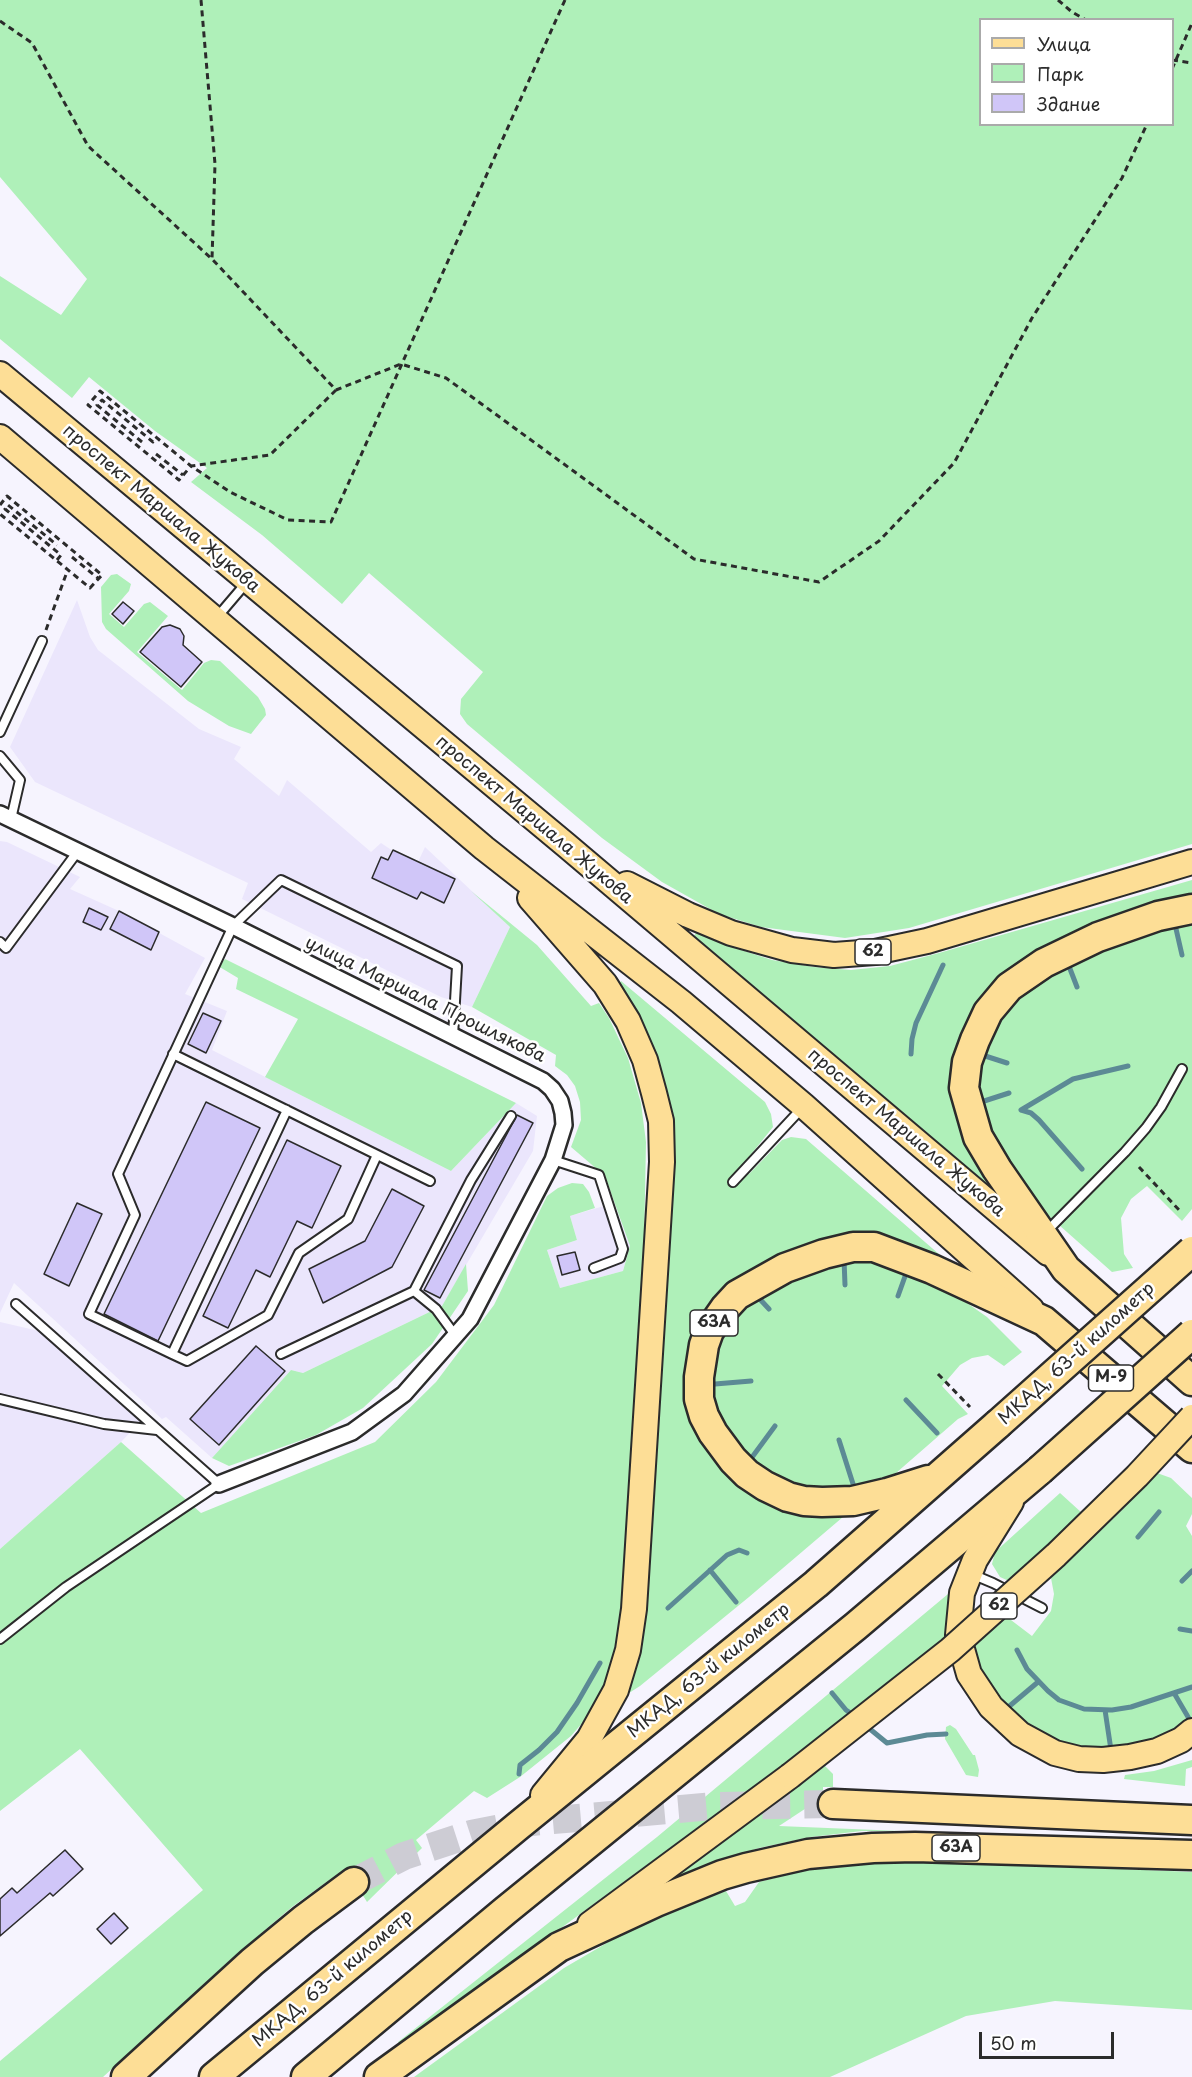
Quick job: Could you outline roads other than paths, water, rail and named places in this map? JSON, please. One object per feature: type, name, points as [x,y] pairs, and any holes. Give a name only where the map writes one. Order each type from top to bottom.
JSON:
[{"type":"highway","points":[[1192,909],[1158,916],[1098,937],[1044,963],[1009,987],[988,1012],[975,1040],[967,1062],[964,1088],[976,1129],[997,1169],[1066,1269],[1192,1381]]},
{"type":"highway","name":"63A","points":[[938,1476],[887,1493],[853,1501],[822,1502],[788,1497],[747,1474],[733,1460],[713,1433],[704,1416],[699,1399],[699,1377],[704,1345],[717,1318],[737,1294],[785,1268],[824,1254],[853,1247],[874,1247],[894,1253],[1044,1321]]},
{"type":"highway","name":"МКАД, 63-й километр","points":[[214,2077],[816,1584],[1192,1251]]},
{"type":"highway","name":"М-9","points":[[1044,1321],[1188,1440]]},
{"type":"highway","points":[[306,2077],[514,1904],[856,1626],[1031,1478],[1192,1334]]},
{"type":"highway","points":[[833,1804],[1192,1820]]},
{"type":"highway","name":"63A","points":[[559,1947],[656,1902],[722,1875],[808,1854],[915,1846],[1192,1856]]},
{"type":"highway","points":[[126,2077],[252,1962],[354,1882]]},
{"type":"highway","points":[[379,2077],[559,1947]]},
{"type":"main road","name":"проспект Маршала Жукова","points":[[0,374],[566,846],[1066,1269]]},
{"type":"main road","points":[[0,437],[484,848],[681,1002],[804,1106],[1044,1321]]},
{"type":"main road","name":"62","points":[[566,846],[641,892],[731,933],[792,950],[834,955],[875,952],[927,941],[1192,861]]},
{"type":"main road","points":[[484,848],[605,984],[628,1021],[645,1060],[661,1121],[662,1162],[635,1597],[628,1650],[616,1690],[590,1739],[518,1826]]},
{"type":"main road","name":"62","points":[[559,1947],[790,1776],[950,1650],[1056,1555],[1137,1476],[1188,1440]]},
{"type":"main road","points":[[1031,1478],[996,1523],[975,1560],[962,1593],[958,1635],[969,1674],[991,1707],[1020,1734],[1055,1753],[1079,1759],[1103,1760],[1130,1757],[1157,1751],[1181,1740],[1192,1731]]},
{"type":"street","name":"улица Маршала Прошлякова","points":[[6,816],[233,926],[543,1081],[560,1101],[564,1125],[553,1160],[470,1318],[404,1394],[352,1432],[219,1484]]},
{"type":"lane","points":[[215,620],[248,581]]},
{"type":"lane","points":[[0,732],[42,641]]},
{"type":"lane","points":[[0,756],[20,780],[6,816]]},
{"type":"lane","points":[[0,942],[6,948],[78,851]]},
{"type":"lane","points":[[377,1155],[348,1219],[299,1253],[268,1316],[187,1361],[89,1314],[135,1215],[118,1174],[233,926],[281,880],[456,966],[453,1036]]},
{"type":"lane","points":[[173,1054],[430,1181]]},
{"type":"lane","points":[[1043,1235],[1146,1128],[1161,1107],[1182,1069]]},
{"type":"lane","points":[[733,1182],[804,1106]]},
{"type":"lane","points":[[172,1354],[287,1110]]},
{"type":"lane","points":[[281,1354],[414,1291],[471,1179],[511,1116]]},
{"type":"lane","points":[[553,1160],[599,1175],[623,1249],[620,1257],[594,1268]]},
{"type":"lane","points":[[414,1291],[436,1309],[455,1335]]},
{"type":"lane","points":[[0,1639],[66,1587],[219,1484],[16,1304]]},
{"type":"lane","points":[[0,1399],[104,1424],[159,1431]]},
{"type":"lane","points":[[969,1574],[993,1583],[1042,1608]]},
{"type":"waterway","points":[[1174,920],[1182,955]]},
{"type":"waterway","points":[[1067,961],[1077,987]]},
{"type":"waterway","points":[[911,1054],[916,1023],[943,965]]},
{"type":"waterway","points":[[979,1054],[1007,1063]]},
{"type":"waterway","points":[[1021,1110],[1073,1079],[1128,1066]]},
{"type":"waterway","points":[[978,1103],[1009,1093]]},
{"type":"waterway","points":[[1021,1110],[1031,1113],[1039,1120],[1082,1169]]},
{"type":"waterway","points":[[844,1259],[845,1285]]},
{"type":"waterway","points":[[898,1296],[908,1268]]},
{"type":"waterway","points":[[756,1295],[769,1309]]},
{"type":"waterway","points":[[715,1384],[751,1381]]},
{"type":"waterway","points":[[906,1400],[937,1433]]},
{"type":"waterway","points":[[750,1460],[775,1426]]},
{"type":"waterway","points":[[839,1440],[854,1487]]},
{"type":"waterway","points":[[1138,1537],[1159,1512]]},
{"type":"waterway","points":[[668,1608],[727,1555],[739,1550],[747,1553]]},
{"type":"waterway","points":[[710,1570],[736,1602]]},
{"type":"waterway","points":[[1182,1581],[1192,1571]]},
{"type":"waterway","points":[[1180,1629],[1192,1631]]},
{"type":"waterway","points":[[1017,1650],[1027,1669],[1048,1691],[1059,1700],[1084,1709],[1112,1710],[1131,1707],[1192,1687]]},
{"type":"waterway","points":[[519,1774],[520,1765],[557,1732],[600,1663]]},
{"type":"waterway","points":[[1006,1709],[1038,1682]]},
{"type":"waterway","points":[[832,1693],[846,1710],[856,1717]]},
{"type":"waterway","points":[[1174,1693],[1191,1722]]},
{"type":"waterway","points":[[1105,1710],[1111,1750]]},
{"type":"waterway","points":[[865,1725],[887,1743],[927,1735],[946,1734]]},
{"type":"tunnel","points":[[354,1882],[404,1856],[471,1834],[532,1822],[714,1806],[833,1804]]}]
